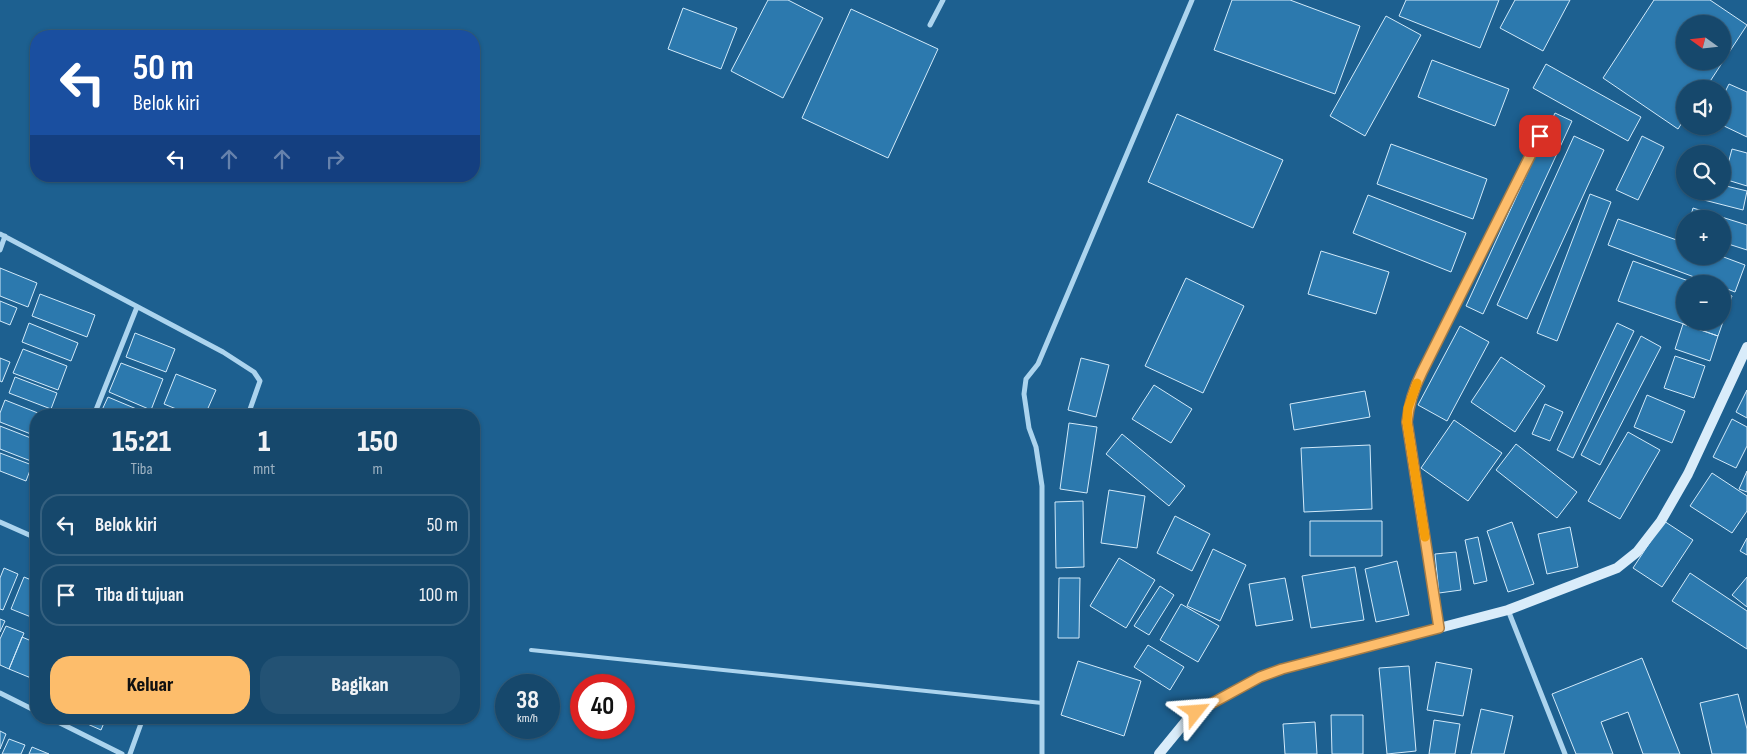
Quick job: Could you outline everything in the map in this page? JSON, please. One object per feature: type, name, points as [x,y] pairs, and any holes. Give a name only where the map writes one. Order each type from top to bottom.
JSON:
[{"type":"street","points":[[930,25],[942,0]]},
{"type":"street","points":[[1042,754],[1042,486],[1036,447],[1029,428],[1024,394],[1026,378],[1038,364],[1192,0]]},
{"type":"street","points":[[1439,628],[1407,422],[1408,408],[1422,372],[1548,119]]},
{"type":"street","points":[[0,250],[3,235],[223,352],[254,372],[260,381],[250,409]]},
{"type":"street","points":[[96,409],[137,306]]},
{"type":"street","points":[[1159,754],[1186,721],[1196,712],[1260,677],[1282,669],[1508,610],[1616,568],[1637,552],[1661,521],[1688,474],[1747,347]]},
{"type":"street","points":[[0,522],[30,535]]},
{"type":"street","points":[[1508,610],[1565,754]]},
{"type":"street","points":[[0,693],[30,708]]},
{"type":"street","points":[[62,724],[122,754]]},
{"type":"street","points":[[130,754],[141,724]]},
{"type":"lane","points":[[531,650],[1042,703]]},
{"type":"building","points":[[768,0],[788,0],[823,18],[783,98],[731,71]]},
{"type":"building","points":[[1232,0],[1290,0],[1360,26],[1335,94],[1214,50]]},
{"type":"building","points":[[1406,0],[1499,0],[1480,48],[1399,16]]},
{"type":"building","points":[[1515,0],[1570,0],[1543,51],[1500,28]]},
{"type":"building","points":[[1654,0],[1710,0],[1747,25],[1731,49],[1731,15],[1676,15],[1676,70],[1717,70],[1711,80],[1676,80],[1676,128],[1603,78]]},
{"type":"building","points":[[683,8],[737,28],[721,69],[668,49]]},
{"type":"building","points":[[851,9],[938,49],[888,158],[802,118]]},
{"type":"building","points":[[1386,16],[1421,35],[1365,136],[1330,116]]},
{"type":"building","points":[[1432,60],[1509,89],[1495,126],[1418,97]]},
{"type":"building","points":[[1546,64],[1641,117],[1628,141],[1533,88]]},
{"type":"building","points":[[1731,85],[1747,92],[1747,137],[1731,129]]},
{"type":"building","points":[[1555,113],[1572,121],[1483,314],[1466,306]]},
{"type":"building","points":[[1177,114],[1283,160],[1253,228],[1148,182]]},
{"type":"building","points":[[1574,136],[1604,150],[1527,319],[1497,305]]},
{"type":"building","points":[[1642,136],[1664,147],[1638,200],[1616,190]]},
{"type":"building","points":[[1391,144],[1487,179],[1473,219],[1377,184]]},
{"type":"building","points":[[1732,149],[1747,153],[1747,186],[1731,181]]},
{"type":"building","points":[[1731,187],[1747,191],[1743,210],[1704,200],[1731,200]]},
{"type":"building","points":[[1590,194],[1611,202],[1557,341],[1537,333]]},
{"type":"building","points":[[1368,195],[1466,233],[1451,272],[1353,233]]},
{"type":"building","points":[[1618,219],[1676,240],[1676,265],[1731,265],[1731,260],[1745,265],[1735,292],[1731,290],[1731,275],[1689,275],[1608,245]]},
{"type":"building","points":[[1731,220],[1747,225],[1747,250],[1731,245]]},
{"type":"building","points":[[1321,251],[1389,272],[1376,314],[1308,294]]},
{"type":"building","points":[[1633,261],[1676,276],[1676,321],[1618,301]]},
{"type":"building","points":[[0,268],[37,283],[28,307],[0,296]]},
{"type":"building","points":[[1186,278],[1244,306],[1203,393],[1145,366]]},
{"type":"building","points":[[40,294],[95,315],[87,337],[32,316]]},
{"type":"building","points":[[0,301],[17,308],[10,325],[0,321]]},
{"type":"building","points":[[29,323],[78,343],[71,361],[22,342]]},
{"type":"building","points":[[1617,323],[1634,331],[1573,458],[1557,450]]},
{"type":"building","points":[[1460,326],[1489,342],[1447,421],[1418,405]]},
{"type":"building","points":[[1681,330],[1700,330],[1718,336],[1710,361],[1675,349]]},
{"type":"building","points":[[1701,330],[1720,330],[1718,336]]},
{"type":"building","points":[[135,333],[175,349],[166,372],[126,357]]},
{"type":"building","points":[[1641,336],[1661,347],[1600,465],[1581,455]]},
{"type":"building","points":[[23,349],[67,366],[58,390],[13,373]]},
{"type":"building","points":[[1675,356],[1705,366],[1694,398],[1664,388]]},
{"type":"building","points":[[1501,357],[1545,386],[1515,432],[1471,402]]},
{"type":"building","points":[[0,358],[10,362],[2,382],[0,381]]},
{"type":"building","points":[[1081,358],[1109,365],[1096,417],[1068,410]]},
{"type":"building","points":[[121,363],[163,379],[151,409],[109,392]]},
{"type":"building","points":[[176,374],[216,390],[208,409],[176,409],[164,404]]},
{"type":"building","points":[[15,377],[57,393],[51,409],[9,393]]},
{"type":"building","points":[[1154,385],[1192,409],[1171,443],[1132,419]]},
{"type":"building","points":[[1747,390],[1747,418],[1736,412]]},
{"type":"building","points":[[1365,391],[1370,417],[1294,430],[1290,404]]},
{"type":"building","points":[[1647,395],[1685,411],[1672,443],[1634,427]]},
{"type":"building","points":[[108,397],[136,409],[102,409]]},
{"type":"building","points":[[5,400],[30,410],[30,434],[0,422],[0,413]]},
{"type":"building","points":[[1545,404],[1563,412],[1550,441],[1532,434]]},
{"type":"building","points":[[1732,419],[1747,427],[1747,446],[1736,468],[1713,457]]},
{"type":"building","points":[[1454,420],[1502,453],[1468,501],[1421,468]]},
{"type":"building","points":[[1069,423],[1097,427],[1087,493],[1060,489]]},
{"type":"building","points":[[0,426],[30,438],[30,461],[0,449]]},
{"type":"building","points":[[1628,432],[1660,450],[1620,519],[1588,501]]},
{"type":"building","points":[[1122,434],[1185,486],[1169,506],[1106,454]]},
{"type":"building","points":[[1516,444],[1577,492],[1557,518],[1496,470]]},
{"type":"building","points":[[1370,445],[1372,509],[1304,512],[1301,448]]},
{"type":"building","points":[[0,453],[30,464],[26,481],[0,471]]},
{"type":"building","points":[[1747,471],[1747,492],[1739,489]]},
{"type":"building","points":[[1712,473],[1747,496],[1747,511],[1732,533],[1690,506]]},
{"type":"building","points":[[1109,490],[1145,496],[1137,548],[1101,543]]},
{"type":"building","points":[[1083,501],[1084,567],[1056,568],[1055,502]]},
{"type":"building","points":[[1175,516],[1210,534],[1192,571],[1157,553]]},
{"type":"building","points":[[1310,521],[1382,521],[1382,556],[1310,556]]},
{"type":"building","points":[[1664,521],[1693,540],[1662,587],[1633,568]]},
{"type":"building","points":[[1512,522],[1534,584],[1508,592],[1487,531]]},
{"type":"building","points":[[1570,527],[1578,567],[1547,574],[1538,534]]},
{"type":"building","points":[[1478,537],[1487,581],[1474,584],[1465,540]]},
{"type":"building","points":[[1747,538],[1747,555],[1740,551]]},
{"type":"building","points":[[1213,549],[1246,565],[1220,621],[1187,606]]},
{"type":"building","points":[[1456,552],[1461,590],[1439,593],[1435,554]]},
{"type":"building","points":[[1119,558],[1155,580],[1126,628],[1090,606]]},
{"type":"building","points":[[1397,561],[1409,615],[1376,622],[1365,569]]},
{"type":"building","points":[[1355,567],[1364,620],[1311,628],[1302,576]]},
{"type":"building","points":[[4,568],[18,574],[3,610],[0,609],[0,578]]},
{"type":"building","points":[[1690,573],[1747,611],[1747,649],[1672,601]]},
{"type":"building","points":[[24,577],[30,580],[30,617],[11,609]]},
{"type":"building","points":[[1747,577],[1747,607],[1732,595]]},
{"type":"building","points":[[1059,578],[1080,578],[1079,638],[1058,638]]},
{"type":"building","points":[[1285,578],[1293,620],[1256,626],[1249,584]]},
{"type":"building","points":[[1160,586],[1174,595],[1149,635],[1134,626]]},
{"type":"building","points":[[1181,604],[1219,626],[1198,662],[1160,640]]},
{"type":"building","points":[[0,619],[5,621],[0,632]]},
{"type":"building","points":[[6,626],[24,633],[9,669],[0,665],[0,639]]},
{"type":"building","points":[[22,637],[30,640],[30,678],[9,669]]},
{"type":"building","points":[[1148,645],[1184,667],[1170,690],[1134,667]]},
{"type":"building","points":[[1642,658],[1680,754],[1643,754],[1628,712],[1601,722],[1613,754],[1576,754],[1552,694]]},
{"type":"building","points":[[1078,661],[1141,681],[1124,736],[1061,715]]},
{"type":"building","points":[[1436,662],[1472,669],[1463,716],[1427,710]]},
{"type":"building","points":[[1409,666],[1416,751],[1387,754],[1379,668]]},
{"type":"building","points":[[1738,694],[1747,729],[1747,754],[1712,754],[1700,703]]},
{"type":"building","points":[[1481,709],[1513,716],[1504,754],[1471,754]]},
{"type":"building","points":[[1331,715],[1363,715],[1363,754],[1332,754]]},
{"type":"building","points":[[1434,720],[1460,724],[1455,754],[1429,754]]},
{"type":"building","points":[[1315,722],[1317,754],[1285,754],[1283,724]]},
{"type":"building","points":[[88,724],[104,724],[101,730]]},
{"type":"building","points":[[0,731],[6,734],[0,749]]},
{"type":"building","points":[[9,739],[25,745],[21,754],[2,754]]},
{"type":"building","points":[[32,747],[49,754],[29,754]]},
{"type":"slow traffic","points":[[1417,383],[1408,408],[1407,422],[1425,537]]},
{"type":"route","points":[[1196,712],[1260,677],[1282,669],[1439,628],[1407,422],[1408,408],[1422,372],[1540,136]]}]
